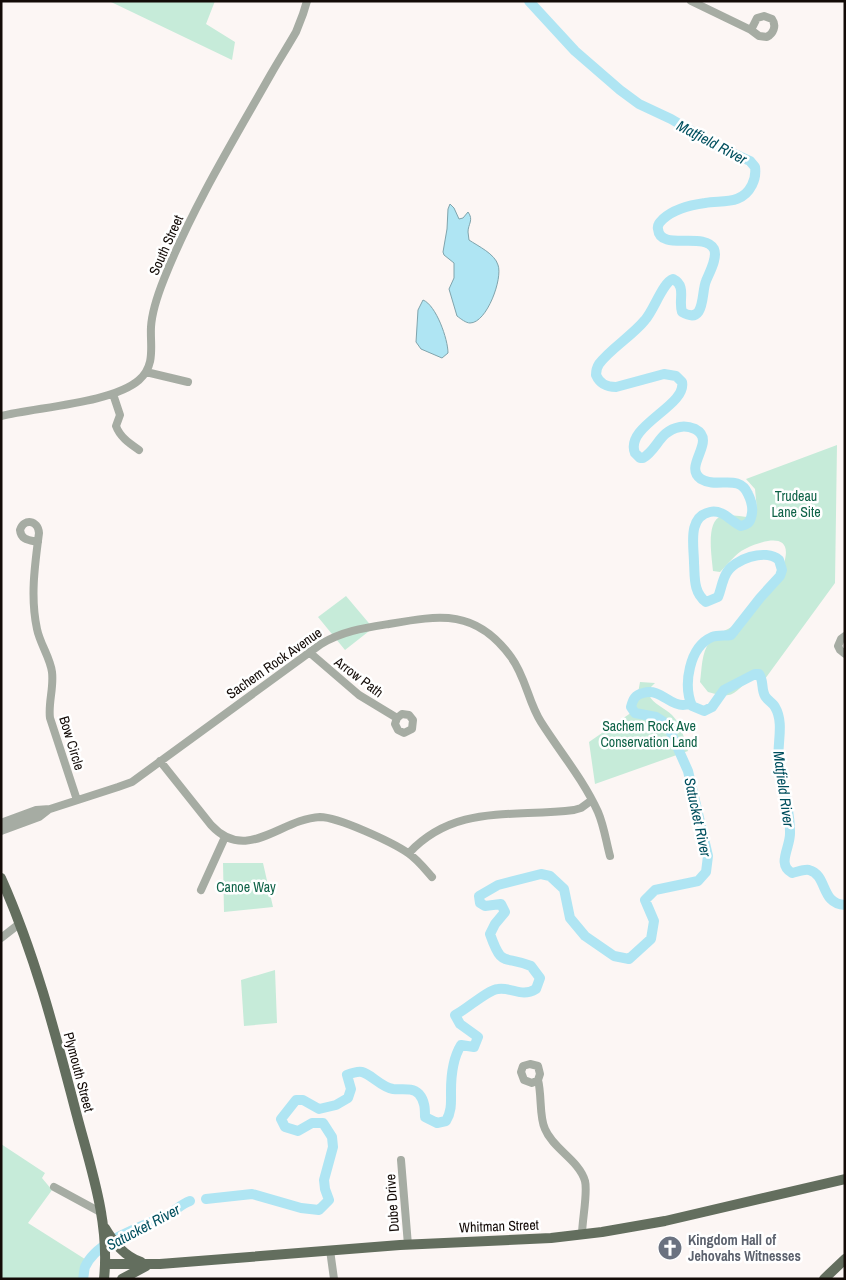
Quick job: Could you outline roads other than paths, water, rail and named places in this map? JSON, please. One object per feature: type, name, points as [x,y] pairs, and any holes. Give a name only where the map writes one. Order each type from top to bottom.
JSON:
[{"type":"main road","name":"Plymouth Street","points":[[1,878],[40,984],[58,1044],[104,1226],[111,1241],[105,1261],[104,1279]]},
{"type":"main road","name":"Whitman Street","points":[[105,1261],[149,1264],[330,1250],[538,1239],[651,1224],[845,1179]]},
{"type":"main road","points":[[111,1241],[134,1259],[149,1264]]},
{"type":"main road","points":[[824,1279],[845,1259]]},
{"type":"main road","points":[[122,1279],[149,1264]]},
{"type":"street","name":"South Street","points":[[146,372],[152,354],[151,326],[155,305],[174,254],[225,157],[293,38],[307,1]]},
{"type":"street","points":[[692,1],[751,30]]},
{"type":"street","points":[[710,10],[715,1]]},
{"type":"street","points":[[1,416],[113,394],[136,383],[146,372],[188,382]]},
{"type":"street","points":[[113,394],[120,415],[116,426],[118,431],[124,439],[139,450]]},
{"type":"street","name":"Bow Circle","points":[[38,542],[34,574],[34,616],[52,670],[50,718],[77,800]]},
{"type":"street","name":"Sachem Rock Avenue","points":[[1,823],[36,810],[50,809],[125,785],[160,762],[326,640],[348,631],[424,618],[448,617],[480,628],[499,643],[516,664],[525,681],[537,716],[573,767],[592,800],[602,822],[610,856]]},
{"type":"street","points":[[845,636],[841,639],[838,646],[845,654]]},
{"type":"street","name":"Arrow Path","points":[[309,652],[359,695],[397,718]]},
{"type":"street","points":[[160,762],[217,831],[225,837],[235,841],[248,841],[299,821],[325,817],[352,826],[409,853],[432,877]]},
{"type":"street","points":[[409,853],[424,839],[446,826],[461,820],[487,815],[574,810],[582,808],[592,800]]},
{"type":"street","name":"Sachem Rock Avenue","points":[[1,831],[39,817],[50,809]]},
{"type":"street","points":[[201,890],[225,837]]},
{"type":"street","points":[[1,938],[19,924]]},
{"type":"street","points":[[538,1080],[544,1128],[580,1171],[585,1182],[582,1234]]},
{"type":"street","name":"Dube Drive","points":[[402,1160],[408,1245]]},
{"type":"street","points":[[54,1187],[102,1213]]},
{"type":"street","points":[[330,1250],[334,1279]]},
{"type":"water","points":[[450,204],[459,219],[463,218],[468,212],[471,220],[468,232],[469,240],[490,254],[498,265],[496,289],[488,308],[476,321],[470,323],[457,316],[449,289],[454,278],[454,263],[443,252]]},
{"type":"water","points":[[423,300],[428,303],[437,315],[444,331],[448,353],[442,358],[421,349],[416,342],[418,310]]},
{"type":"waterway","name":"Matfield River","points":[[529,1],[575,51],[639,104],[671,119],[719,147],[750,161],[755,167],[753,183],[743,196],[732,200],[682,208],[667,216],[658,225],[661,236],[666,239],[701,242],[709,244],[714,249],[714,261],[706,281],[699,311],[695,315],[682,312],[680,285],[673,279],[669,281],[645,320],[604,358],[596,370],[596,375],[599,381],[616,387],[664,374],[676,376],[682,382],[681,391],[638,434],[634,443],[635,453],[640,458],[643,458],[667,432],[673,429],[680,427],[695,429],[701,434],[703,440],[695,467],[696,474],[707,482],[739,484],[749,496],[752,513],[750,520],[746,524],[741,526],[719,512],[710,512],[698,520],[693,533],[693,541],[695,579],[699,594],[706,602],[718,597],[730,569],[735,564],[750,557],[758,555],[773,557],[779,560],[782,570],[780,576],[731,635],[712,637],[698,649],[690,667],[688,678],[689,697],[692,706],[704,711],[712,707],[724,690],[755,674],[759,674],[764,693],[778,714],[780,728],[778,757],[790,823],[790,838],[785,855],[785,865],[792,873],[803,870],[815,873],[832,900],[845,905]]},
{"type":"waterway","name":"Satucket River","points":[[206,1199],[252,1194],[301,1208],[319,1210],[329,1200],[324,1180],[333,1147],[332,1137],[323,1123],[312,1123],[298,1131],[285,1127],[281,1119],[296,1100],[303,1100],[319,1109],[336,1105],[348,1098],[351,1089],[347,1075],[353,1073],[365,1073],[389,1088],[416,1092],[424,1102],[425,1117],[437,1123],[446,1121],[450,1110],[452,1073],[456,1055],[461,1045],[474,1047],[478,1037],[460,1024],[455,1015],[493,990],[503,989],[526,993],[531,992],[536,989],[540,978],[531,966],[504,959],[498,952],[490,934],[495,924],[505,912],[501,904],[485,906],[480,903],[479,896],[498,885],[541,874],[550,876],[564,889],[570,918],[585,936],[614,956],[629,959],[651,939],[654,921],[645,900],[655,890],[698,881],[706,872],[708,856],[688,771],[667,724],[656,717],[635,713],[631,707],[636,696],[649,692],[678,704],[691,703]]},
{"type":"waterway","name":"Satucket River","points":[[83,1279],[85,1267],[99,1249],[121,1235],[167,1215],[190,1201]]},
{"type":"place","name":"Kingdom Hall of Jehovahs Witnesses","points":[[670,1248]]},
{"type":"park label","name":"Trudeau Lane Site","points":[[796,504]]},
{"type":"park label","name":"Sachem Rock Ave Conservation Land","points":[[649,734]]},
{"type":"park label","name":"Canoe Way","points":[[246,887]]}]
